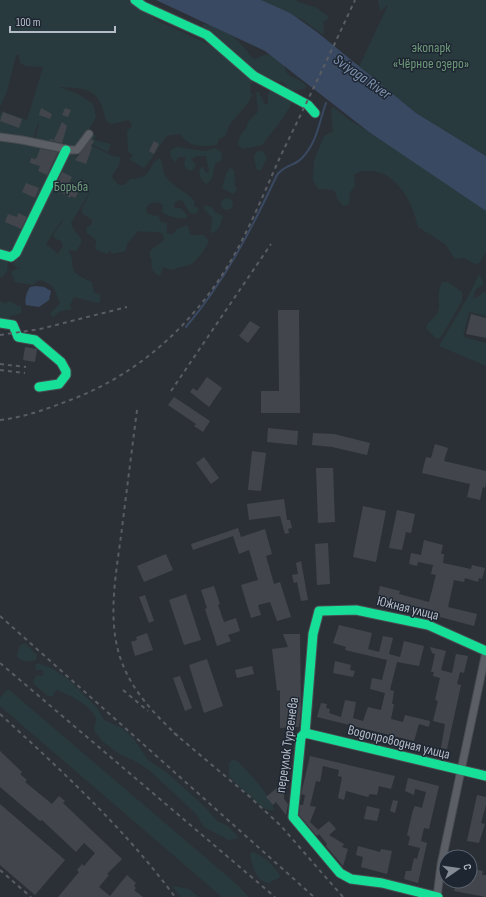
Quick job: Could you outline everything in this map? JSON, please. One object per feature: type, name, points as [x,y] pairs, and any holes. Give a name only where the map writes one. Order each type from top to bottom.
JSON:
[{"type":"street","points":[[135,0],[143,6],[207,35],[254,76],[308,105],[315,113]]},
{"type":"street","points":[[0,137],[22,140],[66,150],[77,150],[89,134]]},
{"type":"street","points":[[0,254],[11,257],[16,253],[66,150]]},
{"type":"street","points":[[0,323],[13,325],[18,338],[35,340],[61,362],[66,371],[66,376],[59,384],[39,387]]},
{"type":"street","name":"Южная улица","points":[[319,611],[356,610],[428,626],[486,652]]},
{"type":"street","name":"переулок Тургенева","points":[[319,611],[313,634],[306,733],[301,737],[292,811],[293,817],[340,873],[351,879],[382,883],[437,897]]},
{"type":"street","points":[[437,897],[441,865],[486,652]]},
{"type":"street","name":"Водопроводная улица","points":[[306,733],[447,768],[486,776]]},
{"type":"green space","points":[[0,0],[128,0],[158,21],[214,47],[255,80],[251,84],[250,93],[253,95],[249,102],[229,125],[225,136],[219,139],[217,145],[197,146],[188,142],[180,134],[169,135],[165,138],[144,168],[130,160],[133,155],[128,152],[127,131],[132,126],[129,120],[112,124],[106,121],[104,111],[97,97],[86,90],[79,88],[59,87],[78,94],[93,104],[96,117],[83,141],[76,148],[35,140],[38,123],[33,140],[0,134],[0,115],[2,111],[27,120],[43,67],[26,66],[20,63],[19,55],[16,55],[7,91],[0,107]]},
{"type":"green space","points":[[253,0],[296,0],[315,7],[328,16],[328,19],[323,22],[324,34],[301,19]]},
{"type":"green space","name":"экопарк «Чёрное озеро»","points":[[378,0],[486,0],[486,156],[416,113],[359,67],[388,5],[380,11]]},
{"type":"green space","points":[[203,24],[218,27],[231,35],[243,46],[252,58],[255,59],[264,55],[273,55],[284,63],[285,69],[290,76],[299,80],[306,86],[305,89],[290,91],[284,83],[268,79],[236,56],[229,46],[202,29]]},
{"type":"green space","points":[[271,90],[290,97],[292,103],[283,118],[262,145],[243,149],[238,145],[238,142],[248,122],[258,112],[256,92],[259,92],[265,105],[268,103],[268,93]]},
{"type":"green space","points":[[333,107],[348,119],[486,204],[486,253],[479,263],[475,264],[464,258],[455,259],[445,244],[418,227],[408,199],[395,182],[387,176],[378,172],[368,171],[354,175],[355,186],[350,192],[349,204],[344,206],[338,200],[334,190],[318,189],[313,180],[314,161],[324,136],[333,131],[331,109]]},
{"type":"green space","name":"Борьба","points":[[91,133],[96,136],[94,140],[111,144],[108,152],[86,142]]},
{"type":"green space","name":"Борьба","points":[[0,139],[61,152],[13,253],[0,252]]},
{"type":"green space","points":[[86,143],[113,156],[120,157],[119,165],[112,176],[119,185],[125,185],[130,179],[138,178],[147,174],[153,163],[160,158],[166,177],[194,200],[194,206],[198,208],[198,212],[194,214],[190,213],[182,200],[175,202],[174,206],[175,208],[180,208],[187,215],[187,218],[177,218],[165,214],[162,212],[163,205],[158,202],[149,204],[146,208],[147,213],[155,216],[158,215],[161,222],[167,223],[167,233],[172,235],[177,229],[187,225],[191,235],[204,235],[208,240],[208,243],[201,255],[189,265],[173,270],[163,267],[160,276],[153,270],[151,265],[152,260],[149,254],[151,250],[164,240],[163,234],[157,232],[138,231],[127,244],[126,251],[112,254],[110,250],[107,254],[95,249],[96,240],[87,233],[86,228],[92,224],[92,220],[81,211],[91,190],[71,223],[74,230],[82,240],[77,251],[69,250],[69,252],[75,272],[81,277],[92,282],[94,293],[100,294],[100,301],[98,303],[74,297],[70,305],[72,309],[59,312],[53,317],[50,314],[60,303],[52,286],[40,280],[32,285],[15,282],[11,272],[17,268],[22,269],[13,265],[66,153],[77,156]],"holes":[[[63,218],[53,235],[54,238],[61,241],[63,246],[58,254],[46,244]]]},
{"type":"green space","points":[[176,147],[205,151],[215,148],[221,152],[222,160],[215,164],[212,178],[207,184],[201,179],[199,172],[201,167],[203,167],[206,173],[209,172],[206,156],[197,156],[191,159],[196,165],[191,171],[186,169],[184,163],[186,157],[178,157],[176,162],[171,158],[170,151]]},
{"type":"green space","points":[[258,151],[263,151],[267,158],[259,171],[256,168],[254,155]]},
{"type":"green space","points":[[230,168],[234,170],[234,183],[237,190],[233,194],[222,188],[226,174]]},
{"type":"green space","points":[[225,198],[229,198],[233,204],[229,210],[225,210],[221,206],[221,202]]},
{"type":"green space","points":[[205,205],[212,207],[215,212],[223,216],[219,228],[211,234],[212,217],[204,209]]},
{"type":"green space","points":[[0,255],[8,260],[7,271],[2,278],[0,276]]},
{"type":"green space","points":[[479,274],[484,284],[475,290],[473,299],[481,295],[483,292],[486,293],[486,316],[469,312],[463,337],[486,343],[486,366],[439,346],[468,297]]},
{"type":"green space","points":[[442,282],[448,282],[462,292],[462,301],[441,337],[437,339],[426,328],[428,323],[434,318],[439,308],[439,294]]},
{"type":"green space","points":[[0,301],[5,303],[10,301],[18,306],[20,305],[22,313],[10,316],[9,321],[0,321]]},
{"type":"green space","points":[[25,643],[37,655],[36,660],[26,662],[18,658],[17,654],[20,645]]},
{"type":"green space","points":[[38,663],[51,668],[67,678],[98,709],[104,720],[122,728],[134,739],[148,760],[166,772],[204,806],[217,821],[228,826],[239,838],[229,840],[204,827],[197,815],[149,770],[135,761],[121,755],[102,741],[94,730],[96,718],[85,705],[57,690],[53,696],[48,696],[35,685],[33,681],[37,675],[42,676],[44,673],[42,670],[36,670],[35,665]]},
{"type":"green space","points":[[8,689],[234,882],[249,897],[222,897],[0,706],[0,698]]},
{"type":"green space","points":[[232,760],[238,762],[252,776],[268,796],[274,808],[273,811],[263,808],[229,777],[229,764]]},
{"type":"green space","points":[[252,852],[269,862],[280,877],[269,883],[264,882],[255,872],[250,855]]},
{"type":"green space","points":[[172,886],[189,889],[199,897],[181,897]]},
{"type":"water","name":"Sviyaga River","points":[[156,0],[261,0],[290,13],[317,32],[416,113],[486,156],[486,211],[369,132],[265,51]]},
{"type":"water","points":[[30,287],[44,287],[51,291],[49,300],[39,307],[26,305],[27,293]]},
{"type":"building","points":[[41,108],[52,114],[50,119],[39,115]]},
{"type":"building","points":[[65,108],[71,110],[68,117],[62,115]]},
{"type":"building","points":[[3,112],[22,119],[19,128],[0,121]]},
{"type":"building","points":[[62,122],[67,126],[62,143],[49,140],[54,140]]},
{"type":"building","points":[[91,139],[94,141],[86,164],[75,160]]},
{"type":"building","points":[[154,141],[159,144],[154,154],[149,151]]},
{"type":"building","points":[[40,149],[58,152],[47,175],[38,171],[40,166],[30,163],[31,158],[36,159]]},
{"type":"building","points":[[62,172],[72,177],[67,187],[78,193],[75,198],[71,196],[70,198],[56,189],[55,192],[53,191]]},
{"type":"building","points":[[26,183],[39,188],[35,198],[22,192]]},
{"type":"building","points":[[18,213],[27,217],[21,229],[5,222],[8,214],[17,217]]},
{"type":"building","points":[[278,310],[299,310],[300,413],[261,413],[261,391],[279,391]]},
{"type":"building","points":[[471,314],[486,318],[486,338],[466,334]]},
{"type":"building","points":[[250,321],[260,327],[248,343],[239,336]]},
{"type":"building","points":[[25,347],[37,349],[35,362],[23,360]]},
{"type":"building","points":[[207,377],[222,388],[209,407],[190,392],[193,388],[197,391]]},
{"type":"building","points":[[174,397],[210,421],[203,432],[194,426],[196,424],[168,405]]},
{"type":"building","points":[[268,428],[298,431],[297,445],[267,442]]},
{"type":"building","points":[[313,433],[334,434],[370,443],[367,455],[332,447],[312,445]]},
{"type":"building","points":[[435,444],[448,448],[444,461],[486,471],[485,488],[483,487],[480,500],[467,497],[470,484],[422,473],[426,457],[431,458]]},
{"type":"building","points":[[252,451],[266,453],[261,491],[248,490]]},
{"type":"building","points":[[204,457],[219,478],[211,484],[196,463]]},
{"type":"building","points":[[316,468],[333,468],[335,522],[318,523]]},
{"type":"building","points":[[284,499],[287,520],[290,520],[292,528],[288,529],[289,533],[285,534],[280,516],[249,520],[247,504]]},
{"type":"building","points":[[363,506],[386,511],[376,562],[353,557]]},
{"type":"building","points":[[397,510],[415,514],[411,533],[406,532],[402,550],[389,548]]},
{"type":"building","points":[[238,528],[241,537],[265,529],[272,554],[266,556],[274,584],[280,582],[291,617],[277,621],[270,602],[258,605],[261,615],[251,618],[241,585],[258,580],[249,550],[239,554],[233,536],[193,550],[191,544]]},
{"type":"building","points":[[424,540],[443,545],[441,554],[444,554],[443,563],[471,569],[472,565],[485,568],[482,579],[479,578],[478,582],[465,578],[464,582],[454,580],[448,607],[477,614],[474,626],[440,617],[440,614],[426,611],[422,614],[408,610],[409,608],[405,605],[377,599],[380,586],[400,591],[399,594],[429,602],[436,575],[431,574],[433,565],[418,562],[417,566],[409,564],[411,553],[421,555]]},
{"type":"building","points":[[328,543],[330,584],[317,585],[315,544]]},
{"type":"building","points":[[166,554],[173,570],[144,582],[137,566]]},
{"type":"building","points":[[301,561],[308,600],[301,601],[297,582],[294,583],[292,575],[298,574],[296,563]]},
{"type":"building","points":[[214,586],[220,604],[218,605],[224,622],[236,618],[240,631],[228,635],[231,641],[217,646],[205,609],[207,608],[201,590]]},
{"type":"building","points":[[186,594],[201,640],[184,645],[169,600]]},
{"type":"building","points":[[145,595],[154,621],[149,623],[139,597]]},
{"type":"building","points":[[339,625],[372,633],[368,649],[379,652],[383,636],[393,638],[389,654],[400,657],[404,641],[424,646],[419,666],[397,662],[390,690],[394,691],[392,704],[394,704],[391,719],[403,722],[405,715],[430,721],[429,727],[419,724],[414,741],[317,717],[321,703],[327,704],[326,708],[330,709],[329,713],[341,717],[345,700],[356,702],[353,718],[363,721],[368,707],[381,710],[385,693],[370,689],[372,678],[382,680],[387,660],[345,650],[346,647],[333,643]]},
{"type":"building","points":[[147,633],[153,650],[135,656],[131,642],[137,640],[136,637]]},
{"type":"building","points":[[283,634],[300,634],[301,709],[299,727],[280,728],[280,690],[277,691],[272,649],[288,647]]},
{"type":"building","points":[[430,647],[446,651],[441,670],[452,673],[456,654],[468,656],[464,673],[460,672],[457,684],[461,685],[447,749],[441,748],[445,724],[433,721],[438,701],[435,700],[440,678],[433,676],[434,672],[431,672],[435,654],[432,653]]},
{"type":"building","points":[[207,659],[223,706],[204,713],[189,665]]},
{"type":"building","points":[[335,661],[351,665],[350,670],[355,671],[353,677],[333,673]]},
{"type":"building","points":[[252,666],[254,674],[237,678],[235,670]]},
{"type":"building","points":[[180,676],[192,708],[185,711],[173,678]]},
{"type":"building","points":[[0,751],[22,772],[20,774],[27,780],[25,782],[52,804],[59,796],[65,801],[63,803],[122,859],[107,874],[109,875],[99,887],[110,896],[127,875],[136,883],[134,886],[136,888],[134,890],[143,897],[58,897],[79,872],[77,870],[82,864],[84,866],[95,853],[84,843],[76,852],[42,820],[40,821],[0,787]]},
{"type":"building","points":[[310,756],[395,776],[391,789],[379,786],[377,795],[370,794],[368,797],[346,791],[344,800],[338,798],[342,777],[338,776],[339,770],[323,766],[320,782],[316,781],[310,806],[316,807],[310,822],[318,830],[329,821],[336,829],[329,835],[344,844],[342,847],[348,849],[343,866],[326,846],[327,844],[319,834],[317,836],[299,815],[300,805],[303,805],[305,795],[301,794]]},
{"type":"building","points":[[408,778],[439,786],[429,829],[424,828],[421,841],[427,843],[418,883],[404,879],[406,871],[411,871],[414,858],[417,859],[420,848],[408,845],[410,838],[407,835],[413,810],[415,806],[422,808],[426,792],[415,789],[414,795],[405,791]]},
{"type":"building","points":[[284,782],[288,787],[284,791],[284,799],[288,804],[286,815],[276,802],[273,805],[266,797]]},
{"type":"building","points":[[477,795],[486,797],[486,805],[481,823],[485,824],[479,843],[467,841]]},
{"type":"building","points":[[393,800],[398,801],[395,813],[390,811]]},
{"type":"building","points":[[0,804],[65,860],[35,895],[0,865]]},
{"type":"building","points":[[367,806],[380,809],[377,821],[364,819]]},
{"type":"building","points":[[358,846],[380,852],[381,849],[392,851],[387,874],[361,867],[363,857],[356,855]]},
{"type":"building","points":[[478,870],[483,871],[482,875],[486,875],[486,897],[454,891],[455,889],[478,889]]},
{"type":"waterway","points":[[186,327],[200,310],[225,273],[277,175],[283,169],[299,161],[311,146],[326,103]]},
{"type":"railway","points":[[0,420],[20,417],[49,408],[78,397],[103,385],[150,355],[171,337],[190,317],[208,295],[238,248],[355,0]]},
{"type":"railway","points":[[171,391],[271,244]]},
{"type":"railway","points":[[0,335],[40,329],[127,307]]},
{"type":"railway","points":[[0,364],[26,367]]},
{"type":"railway","points":[[0,370],[25,373]]},
{"type":"railway","points":[[137,410],[114,594],[114,628],[121,660],[131,682],[145,702],[179,737]]},
{"type":"railway","points":[[0,616],[314,897]]},
{"type":"railway","points":[[0,663],[275,897]]},
{"type":"railway","points":[[123,690],[148,711]]},
{"type":"railway","points":[[0,714],[92,801],[114,824],[156,872],[175,897]]},
{"type":"railway","points":[[174,733],[250,797],[281,826],[343,897]]},
{"type":"railway","points":[[0,870],[31,897]]},
{"type":"traffic: fast","points":[[135,0],[143,6],[207,35],[254,76],[308,105],[315,113]]},
{"type":"traffic: fast","points":[[0,254],[11,257],[16,253],[66,150]]},
{"type":"traffic: fast","points":[[0,323],[13,325],[18,337],[35,340],[61,362],[66,371],[66,375],[59,384],[39,387]]},
{"type":"traffic: fast","points":[[438,897],[382,883],[351,879],[340,873],[293,817],[301,737],[305,733],[313,634],[319,611],[356,610],[428,625],[486,651]]},
{"type":"traffic: fast","points":[[305,733],[486,776]]}]
